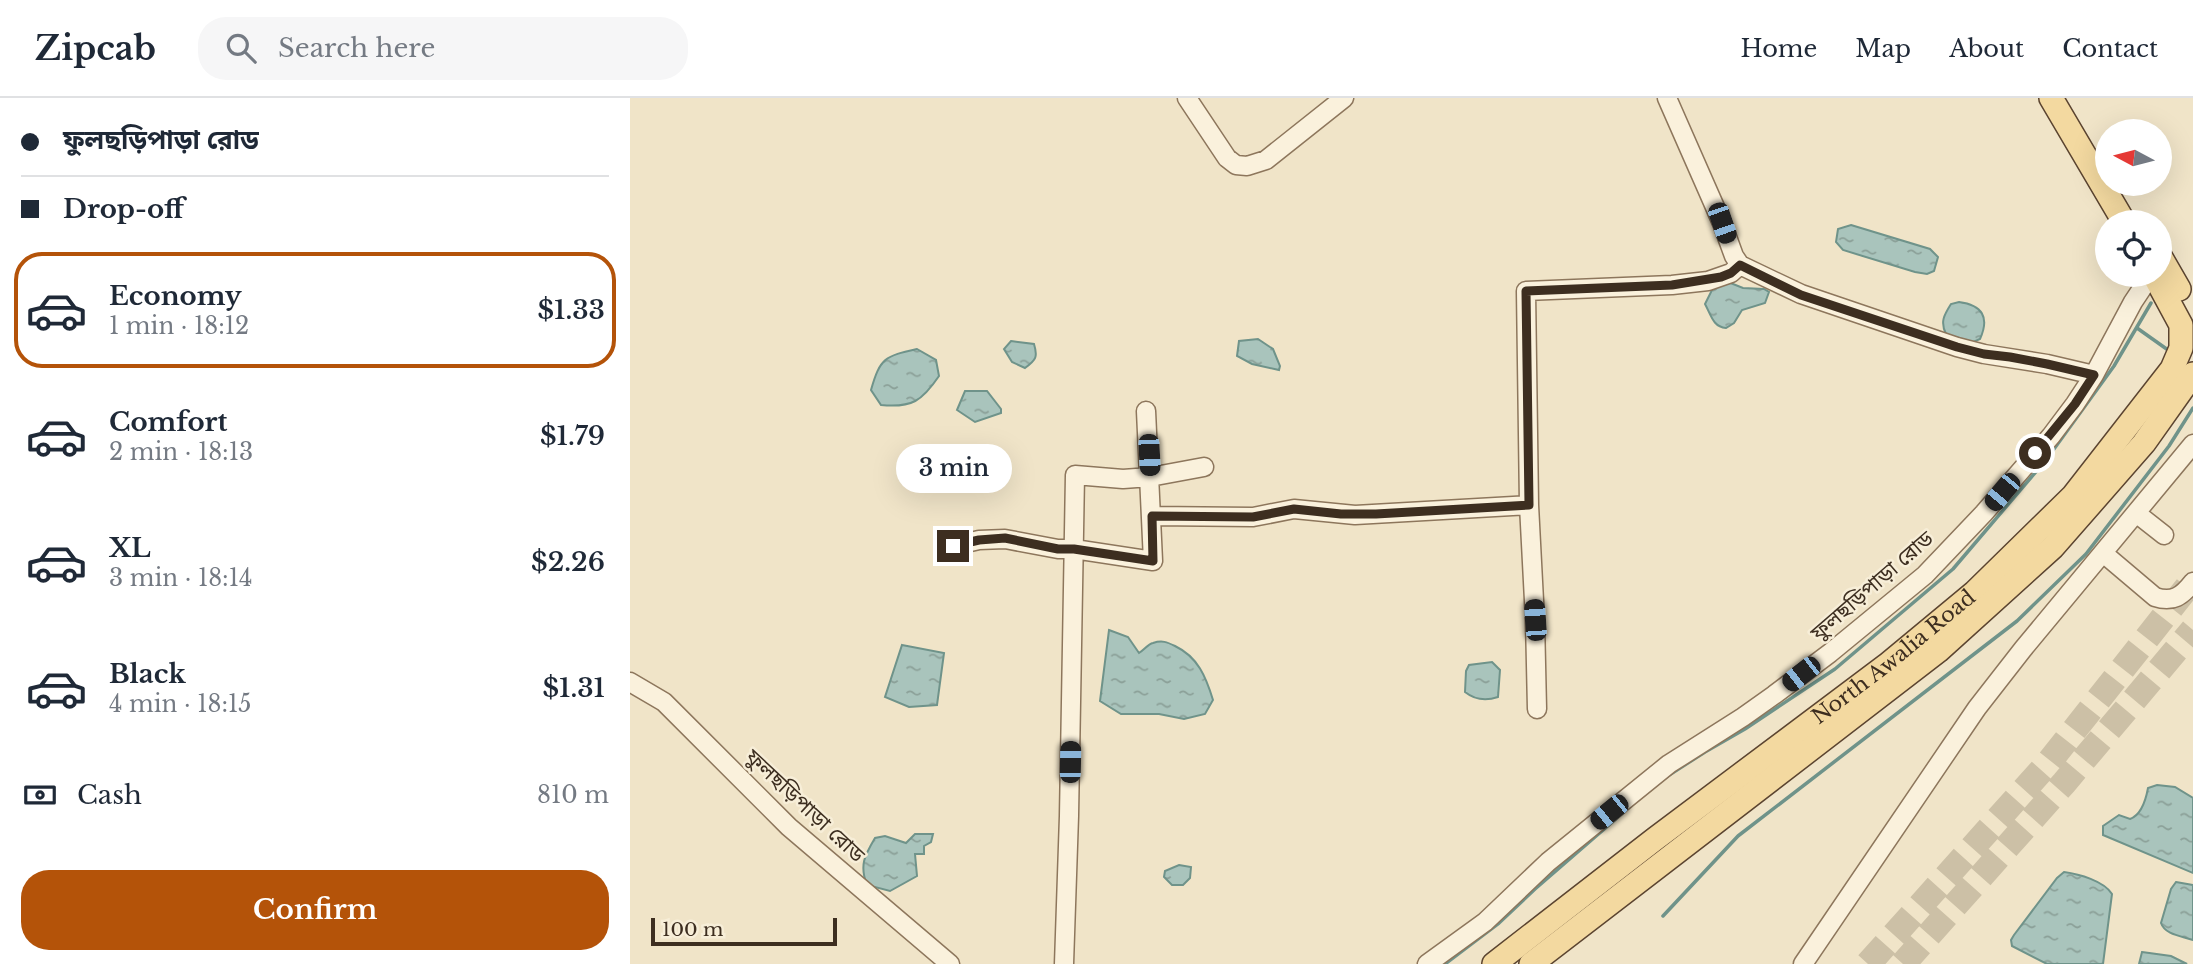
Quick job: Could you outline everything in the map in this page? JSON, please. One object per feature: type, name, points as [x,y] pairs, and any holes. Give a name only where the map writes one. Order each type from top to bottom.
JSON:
[{"type":"main road","points":[[2052,98],[2117,210]]},
{"type":"main road","points":[[2067,98],[2095,146]]},
{"type":"main road","points":[[2172,276],[2190,305]]},
{"type":"main road","name":"North Awalia Road","points":[[1493,964],[1906,649],[1975,592],[2073,496],[2172,369],[2181,348],[2181,325],[2156,287]]},
{"type":"main road","name":"North Awalia Road","points":[[1531,964],[1938,650],[2053,547],[2144,443],[2192,378]]},
{"type":"main road","points":[[1650,842],[1666,861]]},
{"type":"main road","points":[[1605,877],[1619,897]]},
{"type":"street","points":[[1187,98],[1227,158],[1236,165],[1247,166],[1266,160],[1344,98]]},
{"type":"street","points":[[1667,98],[1740,265],[1801,295],[1957,347],[2094,375]]},
{"type":"street","points":[[1537,709],[1529,505],[1526,291],[1672,285],[1721,277],[1740,265]]},
{"type":"street","name":"ফুলছড়িপাড়া রোড","points":[[1427,964],[1485,922],[1548,862],[1669,764],[1754,710],[1926,575],[2051,436],[2094,375],[2144,287]]},
{"type":"street","points":[[953,546],[1005,538],[1058,549],[1153,561],[1146,411]]},
{"type":"street","points":[[1803,964],[1977,708],[2193,444]]},
{"type":"street","points":[[1064,964],[1075,475],[1123,479],[1204,467]]},
{"type":"street","points":[[1152,516],[1253,517],[1294,509],[1341,514],[1376,514],[1529,505]]},
{"type":"street","points":[[2136,513],[2164,535]]},
{"type":"street","points":[[2103,553],[2155,597],[2170,600],[2176,598],[2193,582]]},
{"type":"street","name":"ফুলছড়িপাড়া রোড","points":[[630,682],[664,702],[789,827],[950,964]]},
{"type":"water","points":[[1851,225],[1930,249],[1938,257],[1934,271],[1927,274],[1915,272],[1843,250],[1836,242],[1838,229]]},
{"type":"water","points":[[1728,282],[1743,288],[1764,289],[1769,292],[1765,303],[1742,310],[1734,323],[1726,328],[1715,323],[1705,304],[1713,288]]},
{"type":"water","points":[[1959,302],[1978,309],[1984,318],[1980,339],[1969,344],[1946,334],[1943,326],[1951,304]]},
{"type":"water","points":[[1258,339],[1273,349],[1279,370],[1252,364],[1237,356],[1239,341]]},
{"type":"water","points":[[1011,341],[1034,344],[1035,358],[1025,368],[1012,362],[1004,349]]},
{"type":"water","points":[[917,349],[936,360],[939,376],[915,401],[901,405],[881,405],[871,390],[877,371],[885,360]]},
{"type":"water","points":[[965,391],[987,391],[1001,409],[1001,413],[975,422],[957,410]]},
{"type":"water","points":[[1109,630],[1128,637],[1139,653],[1151,644],[1162,642],[1175,646],[1190,656],[1204,676],[1213,700],[1205,714],[1184,719],[1159,714],[1121,714],[1100,701]]},
{"type":"water","points":[[902,645],[944,653],[937,705],[909,707],[885,697]]},
{"type":"water","points":[[1492,662],[1500,670],[1498,697],[1481,699],[1465,692],[1469,665]]},
{"type":"water","points":[[2157,785],[2175,787],[2193,798],[2193,873],[2103,835],[2103,826],[2119,815],[2130,819],[2134,817],[2144,802],[2148,788]]},
{"type":"water","points":[[915,834],[933,834],[931,842],[924,846],[924,854],[915,854],[917,876],[890,891],[867,885],[863,872],[864,860],[875,838],[885,836],[906,843]]},
{"type":"water","points":[[1179,865],[1191,867],[1190,878],[1183,885],[1172,885],[1164,877],[1165,871]]},
{"type":"water","points":[[2064,872],[2084,876],[2112,894],[2103,964],[2047,964],[2012,946],[2014,935]]},
{"type":"water","points":[[2176,882],[2193,885],[2193,940],[2170,933],[2161,923],[2171,889]]},
{"type":"water","points":[[2142,952],[2171,956],[2187,964],[2139,964]]},
{"type":"waterway","points":[[1666,777],[1835,669],[1953,569],[2046,460],[2114,366],[2151,303]]},
{"type":"waterway","points":[[2137,328],[2168,350]]},
{"type":"waterway","points":[[1663,916],[1738,836],[2017,621],[2086,554],[2169,446],[2193,408]]},
{"type":"waterway","points":[[1445,964],[1499,923],[1625,811]]},
{"type":"tunnel","points":[[1868,964],[2049,762],[2192,581]]},
{"type":"tunnel","points":[[1903,964],[2064,783],[2193,630]]},
{"type":"route","points":[[953,546],[1005,538],[1058,549],[1153,561],[1152,516],[1253,517],[1294,509],[1355,515],[1529,505],[1526,291],[1707,281],[1731,273],[1740,265],[1801,295],[1957,347],[2094,375],[2051,436],[2035,453]]}]
